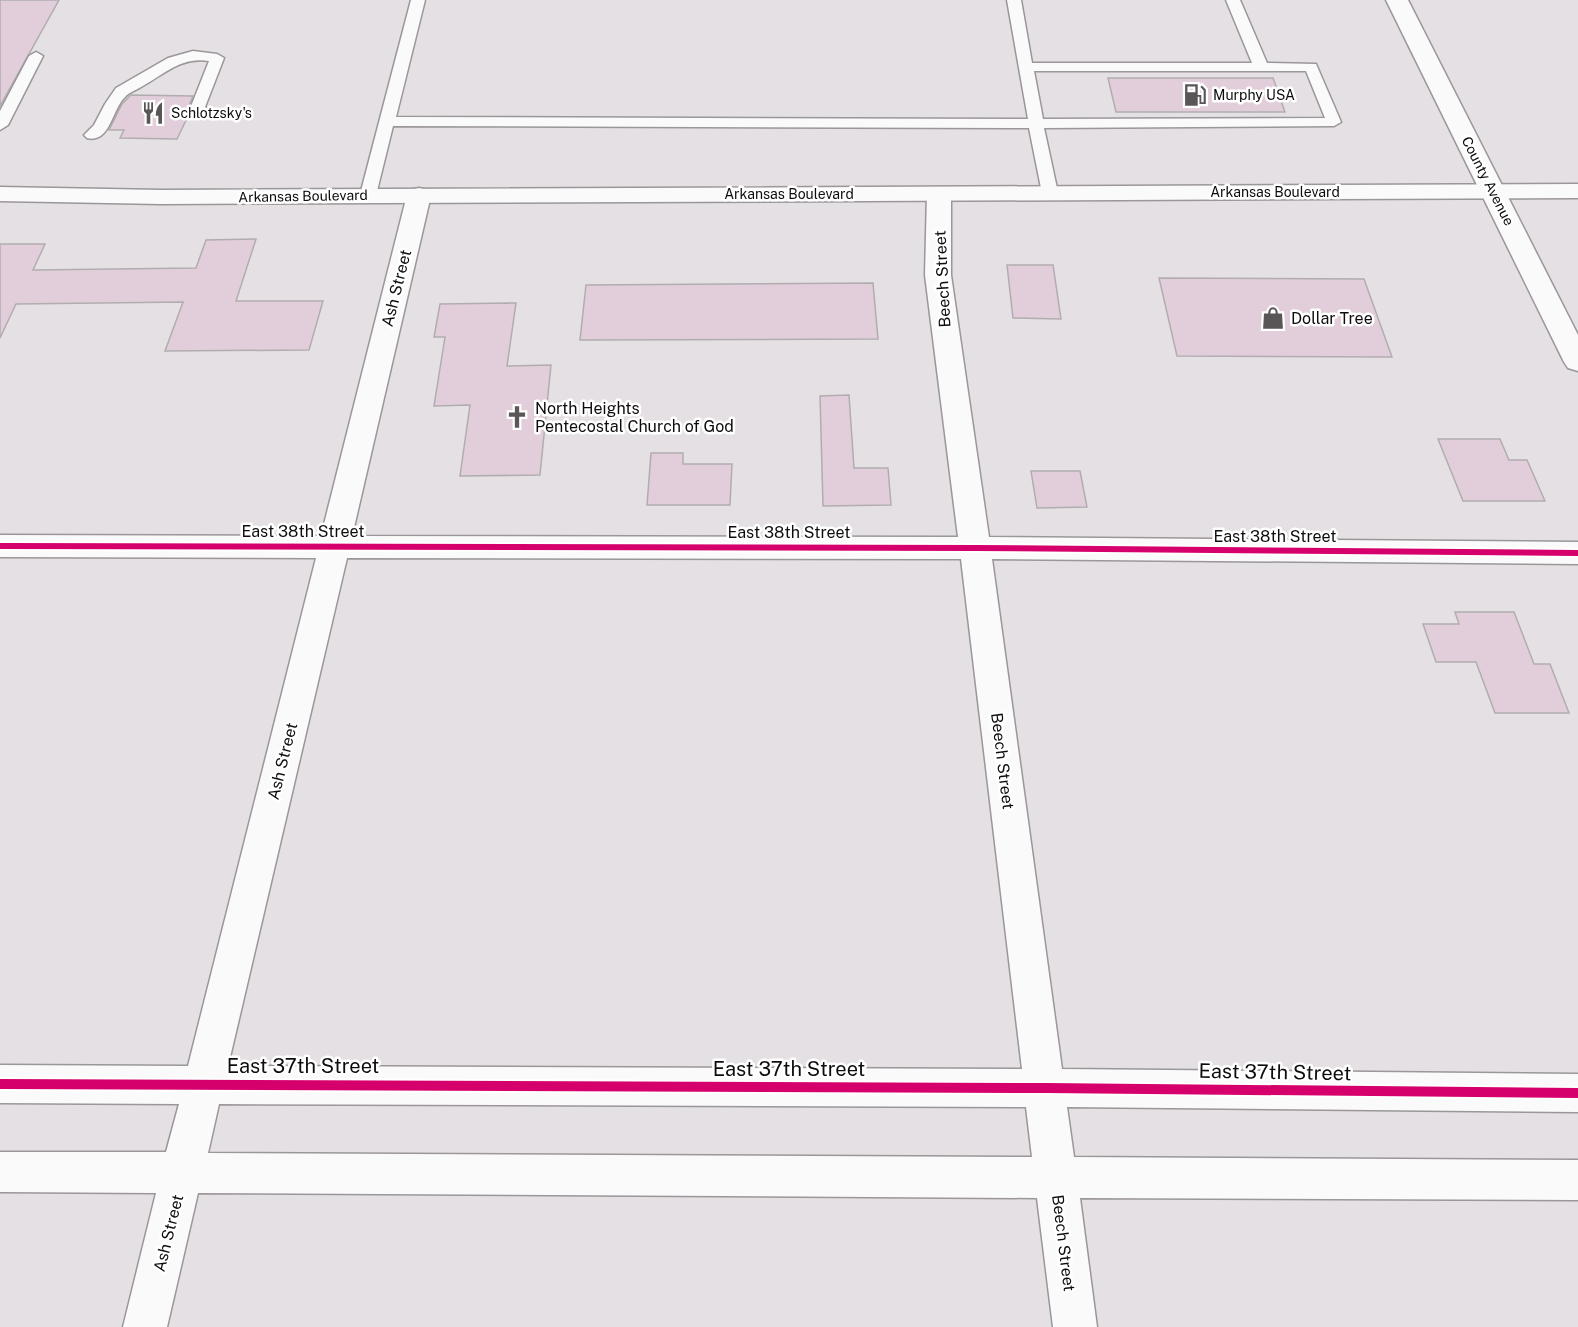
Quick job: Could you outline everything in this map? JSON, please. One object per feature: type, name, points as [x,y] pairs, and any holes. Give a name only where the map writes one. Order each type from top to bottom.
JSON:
[{"type":"street","name":"County Avenue","points":[[1397,0],[1578,362]]},
{"type":"street","name":"Arkansas Boulevard","points":[[0,194],[161,197],[1578,191]]},
{"type":"street","name":"Beech Street","points":[[939,194],[938,275],[1075,1327]]},
{"type":"street","name":"Ash Street","points":[[146,1327],[419,195]]},
{"type":"street","name":"East 38th Street","points":[[0,546],[975,548],[1578,553]]},
{"type":"street","name":"East 37th Street","points":[[0,1084],[1045,1088],[1578,1094]]},
{"type":"street","points":[[0,1172],[183,1171],[1578,1180]]},
{"type":"lane","points":[[368,195],[418,0]]},
{"type":"lane","points":[[1014,0],[1050,193]]},
{"type":"lane","points":[[1233,0],[1261,66]]},
{"type":"lane","points":[[92,135],[99,131],[109,109],[120,93],[157,68],[185,56],[204,55],[217,58],[197,110],[206,114]]},
{"type":"lane","points":[[0,125],[36,56]]},
{"type":"lane","points":[[387,121],[1334,123],[1311,67],[1027,67]]},
{"type":"building","points":[[0,0],[59,0],[0,106]]},
{"type":"building","name":"Murphy USA","points":[[1108,78],[1273,78],[1285,112],[1116,112]]},
{"type":"building","name":"Schlotzsky's","points":[[131,95],[193,96],[188,108],[190,112],[177,139],[120,138],[124,130],[109,130],[122,104]]},
{"type":"building","points":[[256,239],[236,301],[323,301],[309,350],[165,351],[183,302],[16,304],[0,338],[0,244],[45,244],[33,270],[196,268],[206,240]]},
{"type":"building","points":[[1007,265],[1053,265],[1061,319],[1013,318]]},
{"type":"building","name":"Dollar Tree","points":[[1159,278],[1364,279],[1392,357],[1177,356]]},
{"type":"building","points":[[873,283],[878,339],[580,340],[586,285]]},
{"type":"building","points":[[516,303],[507,366],[551,365],[540,475],[460,476],[470,405],[434,406],[445,337],[434,337],[440,304]]},
{"type":"building","points":[[849,395],[854,468],[888,468],[891,505],[823,506],[820,396]]},
{"type":"building","points":[[1438,439],[1500,439],[1509,460],[1527,460],[1545,501],[1463,501]]},
{"type":"building","points":[[651,453],[683,453],[683,464],[732,464],[730,505],[647,505]]},
{"type":"building","points":[[1031,471],[1080,471],[1087,507],[1037,508]]},
{"type":"building","points":[[1455,612],[1514,612],[1534,664],[1550,664],[1569,713],[1495,713],[1476,662],[1436,662],[1423,624],[1459,624]]},
{"type":"cycle path","points":[[0,546],[975,548],[1578,553]]},
{"type":"cycle path","points":[[0,1084],[1045,1088],[1578,1093]]},
{"type":"place","name":"Murphy USA","points":[[1195,95]]},
{"type":"place","name":"Schlotzsky's","points":[[153,113]]},
{"type":"place","name":"Dollar Tree","points":[[1273,318]]},
{"type":"place","name":"North Heights Pentecostal Church of God","points":[[517,417]]}]
